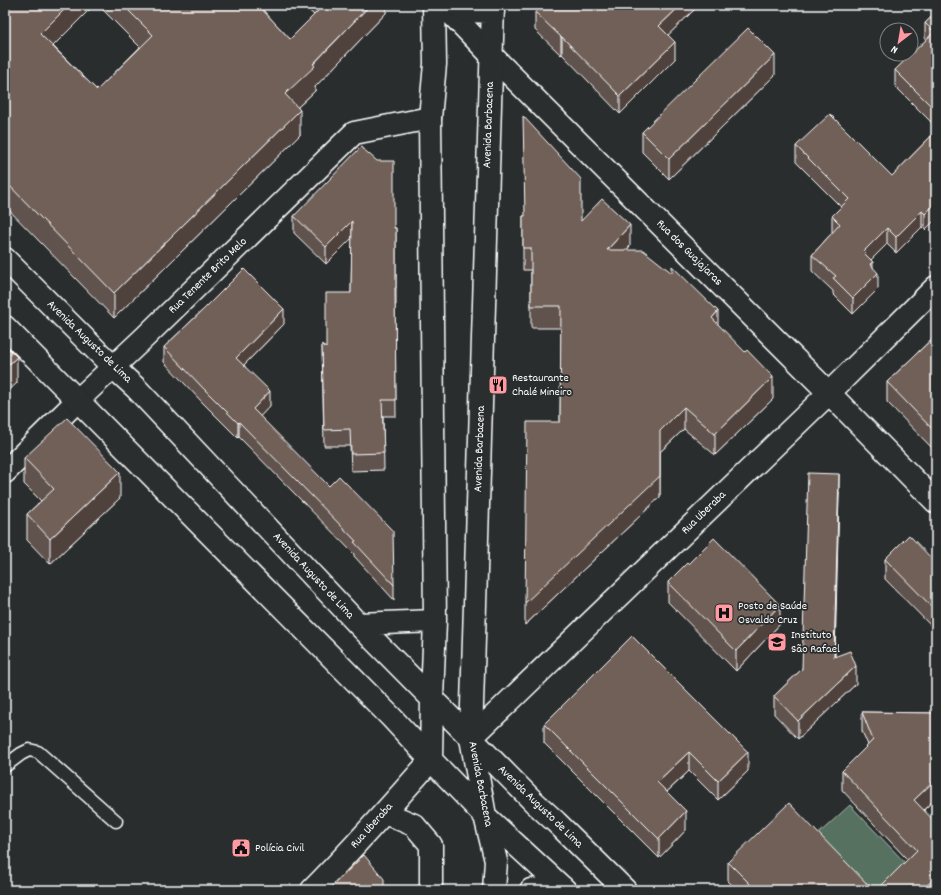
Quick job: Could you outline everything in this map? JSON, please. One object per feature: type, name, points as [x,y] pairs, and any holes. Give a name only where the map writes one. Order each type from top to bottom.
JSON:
[{"type":"main road","points":[[431,760],[435,621],[430,118],[435,64],[434,5]]},
{"type":"main road","name":"Rua dos Guajajaras","points":[[442,5],[936,502]]},
{"type":"main road","points":[[455,5],[468,11],[496,8]]},
{"type":"main road","name":"Avenida Barbacena","points":[[494,890],[496,861],[485,816],[471,738],[492,56],[496,8]]},
{"type":"main road","name":"Rua Tenente Brito Melo","points":[[5,472],[354,133],[430,118]]},
{"type":"main road","name":"Avenida Augusto de Lima","points":[[5,259],[136,388],[358,624],[534,802],[625,890]]},
{"type":"main road","name":"Rua Uberaba","points":[[471,738],[829,393],[936,287]]},
{"type":"main road","points":[[5,326],[391,717],[485,816],[563,888]]},
{"type":"main road","points":[[358,624],[435,621]]},
{"type":"main road","name":"Rua Uberaba","points":[[312,890],[431,760]]},
{"type":"main road","points":[[385,812],[414,825],[431,845],[430,890]]},
{"type":"main road","points":[[531,890],[563,888]]},
{"type":"lane","points":[[5,766],[28,750],[38,752],[116,821]]},
{"type":"green space","points":[[850,805],[911,869],[888,890],[865,890],[815,837]]},
{"type":"building","points":[[9,5],[69,5],[40,34],[97,90],[153,35],[123,5],[258,5],[290,39],[324,5],[370,5],[313,64],[315,66],[285,94],[300,110],[114,293],[5,181],[5,9]]},
{"type":"building","points":[[542,5],[681,5],[659,26],[675,42],[620,96],[535,12]]},
{"type":"building","points":[[936,13],[936,111],[895,70],[903,62],[919,62],[919,47],[934,32],[925,23]]},
{"type":"building","points":[[748,28],[775,55],[669,159],[642,132]]},
{"type":"building","points":[[830,114],[892,176],[936,131],[936,203],[925,214],[922,211],[896,237],[887,228],[863,252],[873,262],[870,264],[878,273],[853,298],[833,278],[836,276],[812,255],[840,224],[832,216],[849,199],[796,146]]},
{"type":"building","points":[[523,116],[581,179],[581,221],[602,199],[630,225],[607,250],[643,250],[672,273],[672,266],[718,311],[712,318],[745,352],[747,350],[773,377],[715,434],[684,407],[660,431],[660,476],[525,603],[527,422],[560,422],[561,306],[531,306],[531,248],[523,248],[523,216],[525,216]]},
{"type":"building","points":[[361,147],[377,161],[394,161],[394,228],[396,228],[396,400],[382,400],[384,453],[351,454],[350,429],[324,430],[322,344],[326,348],[326,293],[351,293],[352,221],[326,247],[294,216]]},
{"type":"building","points":[[244,269],[284,309],[236,358],[270,391],[253,409],[329,486],[339,476],[393,531],[394,585],[354,542],[356,541],[164,347]]},
{"type":"building","points":[[936,335],[936,433],[887,382]]},
{"type":"building","points":[[5,345],[17,357],[5,368]]},
{"type":"building","points":[[67,418],[120,472],[50,539],[27,514],[54,489],[24,458]]},
{"type":"building","points":[[808,473],[839,474],[834,657],[850,651],[856,666],[798,721],[774,696],[802,669]]},
{"type":"building","points":[[909,535],[936,563],[936,611],[885,559]]},
{"type":"building","name":"Posto de Saúde Osvaldo Cruz","points":[[714,538],[780,605],[736,651],[668,582]]},
{"type":"building","points":[[632,636],[748,752],[718,781],[689,752],[657,782],[686,811],[659,839],[544,724]]},
{"type":"building","points":[[862,712],[936,713],[936,779],[914,800],[936,823],[936,877],[922,890],[877,890],[917,850],[842,771],[873,740]]},
{"type":"building","points":[[789,803],[873,890],[756,890],[728,862]]},
{"type":"building","points":[[364,855],[384,879],[384,890],[328,890]]},
{"type":"place","name":"Restaurante Chalé Mineiro","points":[[498,385]]},
{"type":"place","name":"Posto de Saúde Osvaldo Cruz","points":[[724,613]]},
{"type":"place","name":"Instituto São Rafael","points":[[777,642]]},
{"type":"place","name":"Polícia Civil","points":[[241,848]]}]
